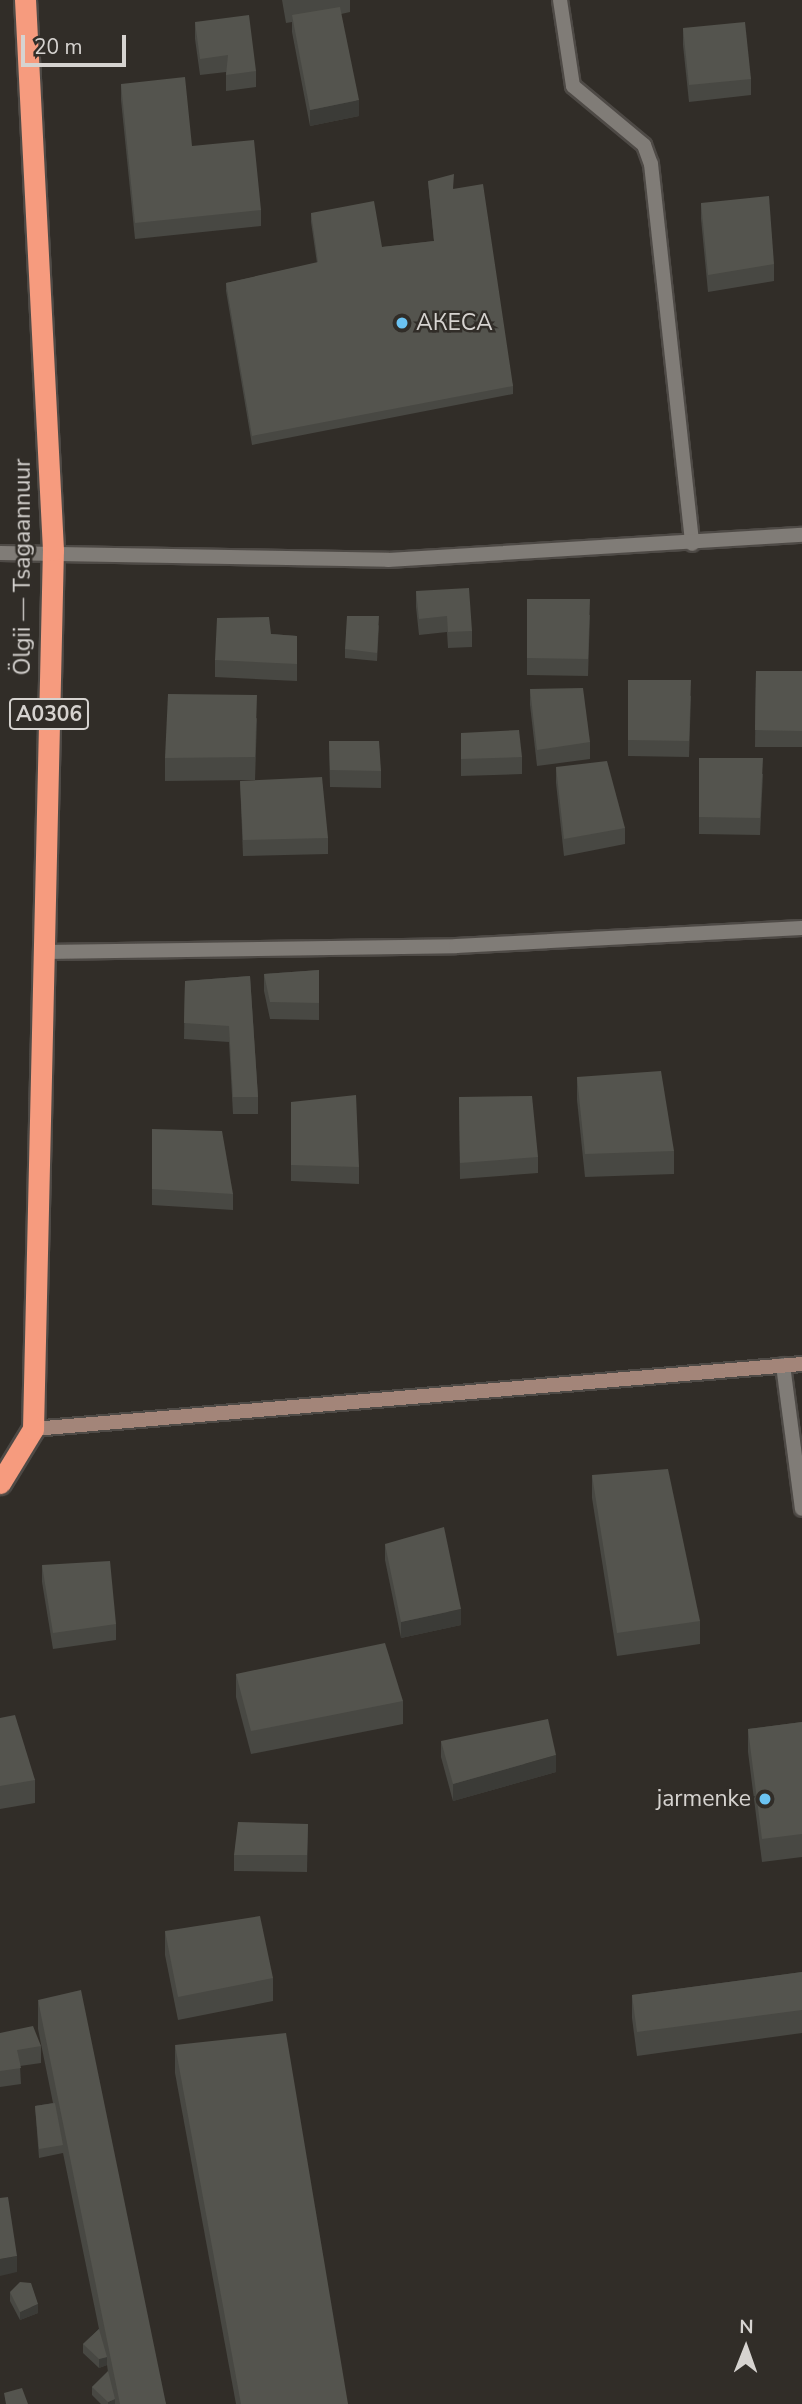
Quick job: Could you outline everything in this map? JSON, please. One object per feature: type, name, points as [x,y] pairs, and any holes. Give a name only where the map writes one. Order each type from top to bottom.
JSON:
[{"type":"highway","name":"Ölgii — Tsagaannuur","points":[[25,0],[53,550],[33,1429]]},
{"type":"highway","points":[[0,1483],[33,1429]]},
{"type":"main road","points":[[33,1429],[802,1364]]},
{"type":"street","points":[[560,0],[573,86],[644,145],[651,164],[692,544]]},
{"type":"street","points":[[0,553],[53,550],[388,560],[692,544],[802,535]]},
{"type":"street","points":[[44,952],[456,946],[802,928]]},
{"type":"street","points":[[783,1365],[802,1509]]},
{"type":"building","points":[[340,7],[359,100],[310,110],[292,15]]},
{"type":"building","points":[[249,15],[256,71],[226,75],[228,55],[200,59],[195,22]]},
{"type":"building","points":[[745,22],[751,79],[689,85],[683,28]]},
{"type":"building","points":[[185,77],[192,146],[254,140],[261,210],[135,223],[121,84]]},
{"type":"building","points":[[454,174],[453,189],[483,184],[513,386],[252,436],[226,283],[318,262],[311,213],[374,201],[382,247],[434,241],[428,181]]},
{"type":"building","points":[[769,196],[774,264],[708,275],[701,203]]},
{"type":"building","points":[[469,588],[472,631],[448,632],[447,616],[419,619],[416,591]]},
{"type":"building","points":[[527,599],[590,599],[588,659],[527,658]]},
{"type":"building","points":[[347,616],[379,616],[377,653],[345,649]]},
{"type":"building","points":[[269,617],[271,634],[297,636],[297,664],[215,660],[217,618]]},
{"type":"building","points":[[756,671],[802,671],[802,731],[755,730]]},
{"type":"building","points":[[628,680],[691,680],[689,741],[628,740]]},
{"type":"building","points":[[583,688],[590,742],[537,750],[530,689]]},
{"type":"building","points":[[168,694],[257,695],[255,757],[165,758]]},
{"type":"building","points":[[519,730],[522,757],[461,759],[461,733]]},
{"type":"building","points":[[329,741],[379,741],[381,771],[330,770]]},
{"type":"building","points":[[699,758],[763,758],[760,818],[699,817]]},
{"type":"building","points":[[607,761],[625,828],[564,839],[556,767]]},
{"type":"building","points":[[322,777],[328,838],[243,840],[240,781]]},
{"type":"building","points":[[319,970],[319,1003],[270,1002],[264,974]]},
{"type":"building","points":[[250,976],[258,1097],[233,1097],[229,1026],[184,1023],[185,981]]},
{"type":"building","points":[[661,1071],[674,1151],[585,1154],[577,1077]]},
{"type":"building","points":[[356,1095],[359,1167],[291,1165],[291,1102]]},
{"type":"building","points":[[532,1096],[538,1157],[460,1163],[459,1097]]},
{"type":"building","points":[[152,1129],[222,1131],[233,1194],[152,1189]]},
{"type":"building","points":[[668,1469],[700,1621],[617,1633],[592,1475]]},
{"type":"building","points":[[444,1527],[461,1609],[401,1622],[385,1544]]},
{"type":"building","points":[[110,1561],[116,1624],[53,1633],[42,1565]]},
{"type":"building","points":[[385,1643],[403,1701],[251,1731],[236,1674]]},
{"type":"building","points":[[15,1715],[35,1780],[0,1786],[0,1718]]},
{"type":"building","points":[[548,1719],[556,1755],[453,1784],[441,1741]]},
{"type":"building","points":[[802,1722],[802,1834],[762,1839],[748,1729]]},
{"type":"building","points":[[238,1822],[308,1824],[307,1855],[234,1855]]},
{"type":"building","points":[[260,1916],[273,1978],[178,1997],[165,1931]]},
{"type":"building","points":[[802,1972],[802,2010],[637,2032],[632,1995]]},
{"type":"building","points":[[81,1990],[166,2404],[120,2404],[38,2000]]},
{"type":"building","points":[[33,2026],[41,2046],[17,2050],[21,2068],[0,2071],[0,2033]]},
{"type":"building","points":[[286,2033],[348,2404],[241,2404],[175,2045]]},
{"type":"building","points":[[55,2103],[63,2145],[39,2149],[35,2106]]},
{"type":"building","points":[[8,2197],[17,2256],[0,2259],[0,2198]]},
{"type":"building","points":[[20,2282],[31,2283],[38,2304],[20,2312],[10,2292]]},
{"type":"building","points":[[99,2329],[107,2357],[99,2359],[83,2344]]},
{"type":"building","points":[[108,2371],[115,2399],[108,2402],[92,2387]]},
{"type":"building","points":[[22,2388],[28,2404],[6,2404],[4,2393]]},
{"type":"place","name":"АКЕСА","points":[[402,323]]},
{"type":"place","name":"jarmenke","points":[[765,1799]]}]
